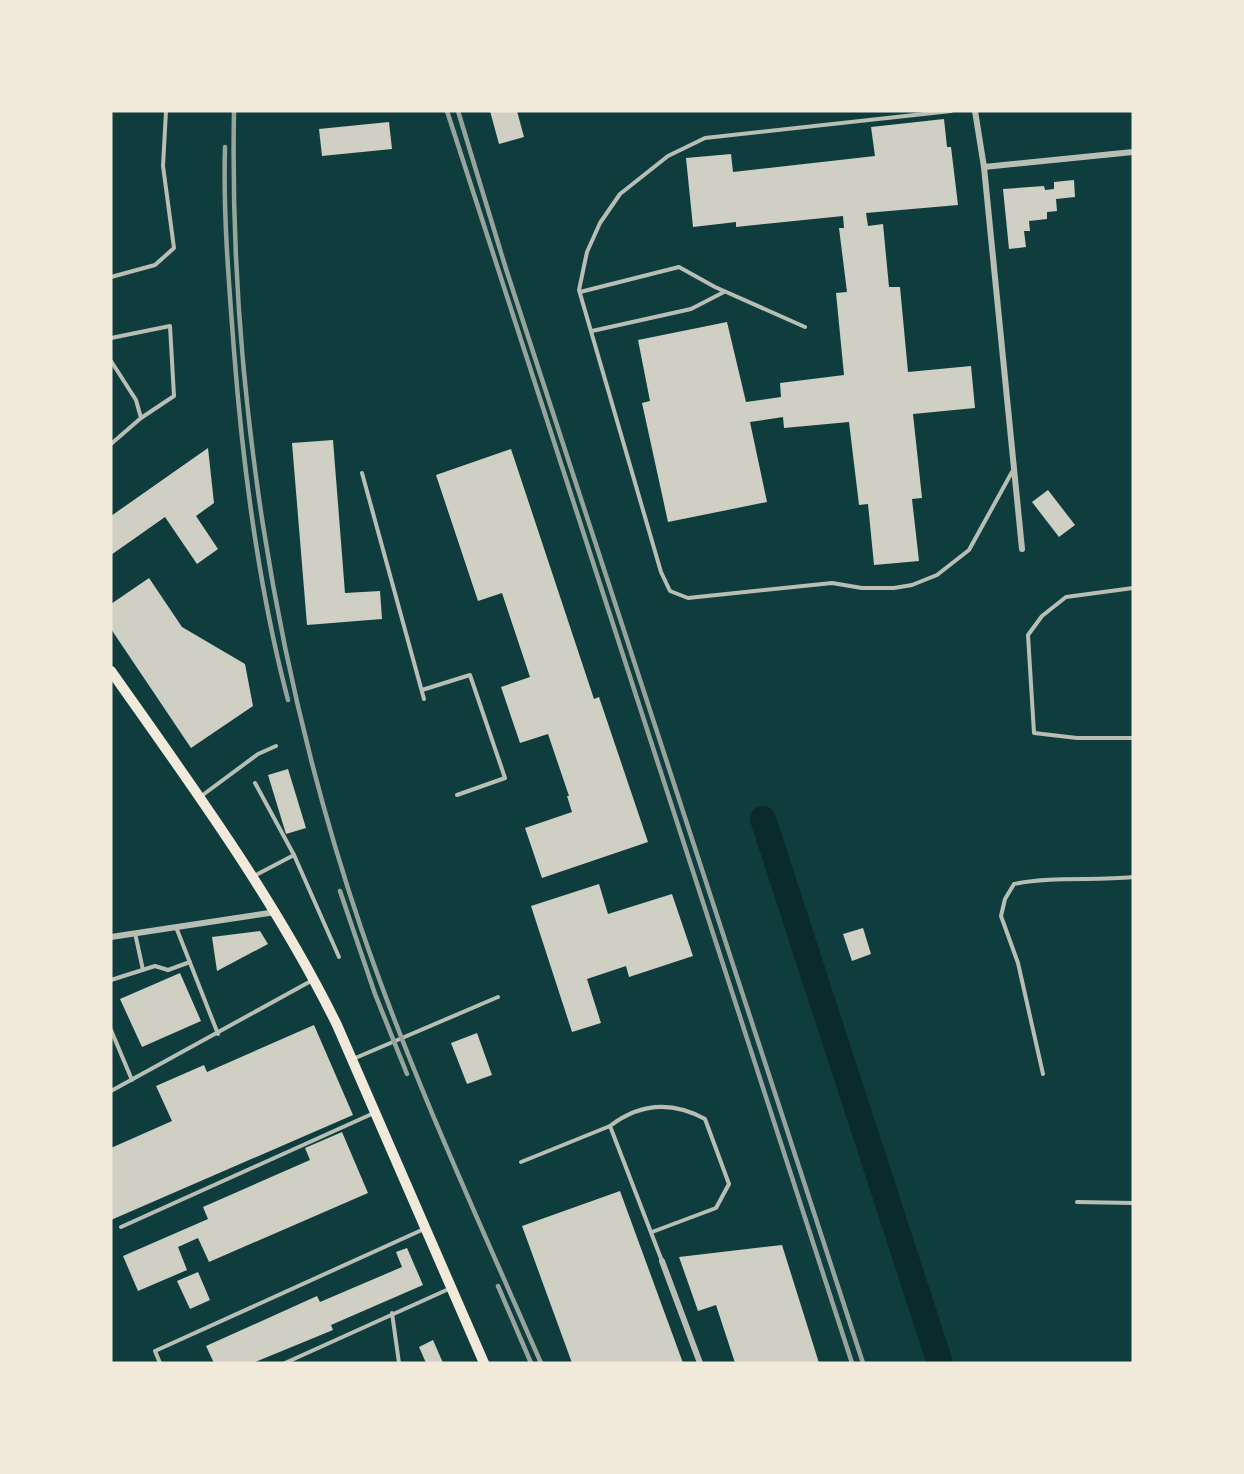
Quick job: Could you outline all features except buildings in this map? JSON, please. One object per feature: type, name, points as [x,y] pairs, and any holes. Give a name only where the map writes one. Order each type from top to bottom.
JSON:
[{"type":"main road","points":[[111,671],[253,876],[315,979],[376,1112],[484,1363]]},
{"type":"street","points":[[975,111],[984,167],[1012,472],[1022,549]]},
{"type":"street","points":[[984,167],[1133,152]]},
{"type":"street","points":[[111,937],[276,912]]},
{"type":"street","points":[[662,1261],[700,1363]]},
{"type":"lane","points":[[111,277],[155,265],[174,248],[164,166],[166,111]]},
{"type":"lane","points":[[951,111],[705,138],[677,152],[642,175],[620,194],[600,223],[587,252],[580,292],[662,572],[670,591],[687,598],[832,583],[862,588],[894,588],[920,581],[937,575],[969,550],[1012,472]]},
{"type":"lane","points":[[580,292],[679,267],[725,292],[805,327]]},
{"type":"lane","points":[[591,331],[691,309],[725,292]]},
{"type":"lane","points":[[111,338],[170,326],[174,396],[141,418],[111,444]]},
{"type":"lane","points":[[111,361],[136,400],[141,418]]},
{"type":"lane","points":[[362,473],[424,699]]},
{"type":"lane","points":[[1133,588],[1066,597],[1042,616],[1028,635],[1034,733],[1077,738],[1133,738]]},
{"type":"lane","points":[[422,690],[470,675],[505,778],[457,795]]},
{"type":"lane","points":[[199,797],[258,754],[276,746]]},
{"type":"lane","points":[[255,783],[294,855],[339,957]]},
{"type":"lane","points":[[253,876],[294,855]]},
{"type":"lane","points":[[1043,1074],[1018,963],[1000,916],[1005,899],[1014,884],[1034,880],[1103,880],[1133,877]]},
{"type":"lane","points":[[176,927],[218,1034]]},
{"type":"lane","points":[[135,933],[143,970]]},
{"type":"lane","points":[[111,980],[162,966],[168,970],[190,962]]},
{"type":"lane","points":[[111,1091],[315,979]]},
{"type":"lane","points":[[352,1059],[498,997]]},
{"type":"lane","points":[[111,1030],[132,1080]]},
{"type":"lane","points":[[521,1162],[610,1126],[625,1115],[661,1105],[687,1109],[705,1119],[729,1184],[725,1196],[716,1208],[652,1232]]},
{"type":"lane","points":[[121,1227],[376,1112]]},
{"type":"lane","points":[[610,1126],[662,1261]]},
{"type":"lane","points":[[1077,1202],[1133,1203]]},
{"type":"lane","points":[[160,1363],[155,1351],[426,1228]]},
{"type":"lane","points":[[285,1363],[452,1288]]},
{"type":"lane","points":[[392,1313],[399,1363]]},
{"type":"waterway","points":[[763,819],[940,1363]]},
{"type":"railway","points":[[234,111],[234,214],[249,421],[263,525],[281,628],[304,730],[330,830],[381,984],[446,1147],[541,1363]]},
{"type":"railway","points":[[447,111],[852,1363]]},
{"type":"railway","points":[[458,111],[506,269],[863,1363]]},
{"type":"railway","points":[[225,147],[227,249],[242,439],[260,570],[288,700]]},
{"type":"railway","points":[[340,891],[375,994],[407,1074]]},
{"type":"railway","points":[[498,1286],[531,1363]]}]
